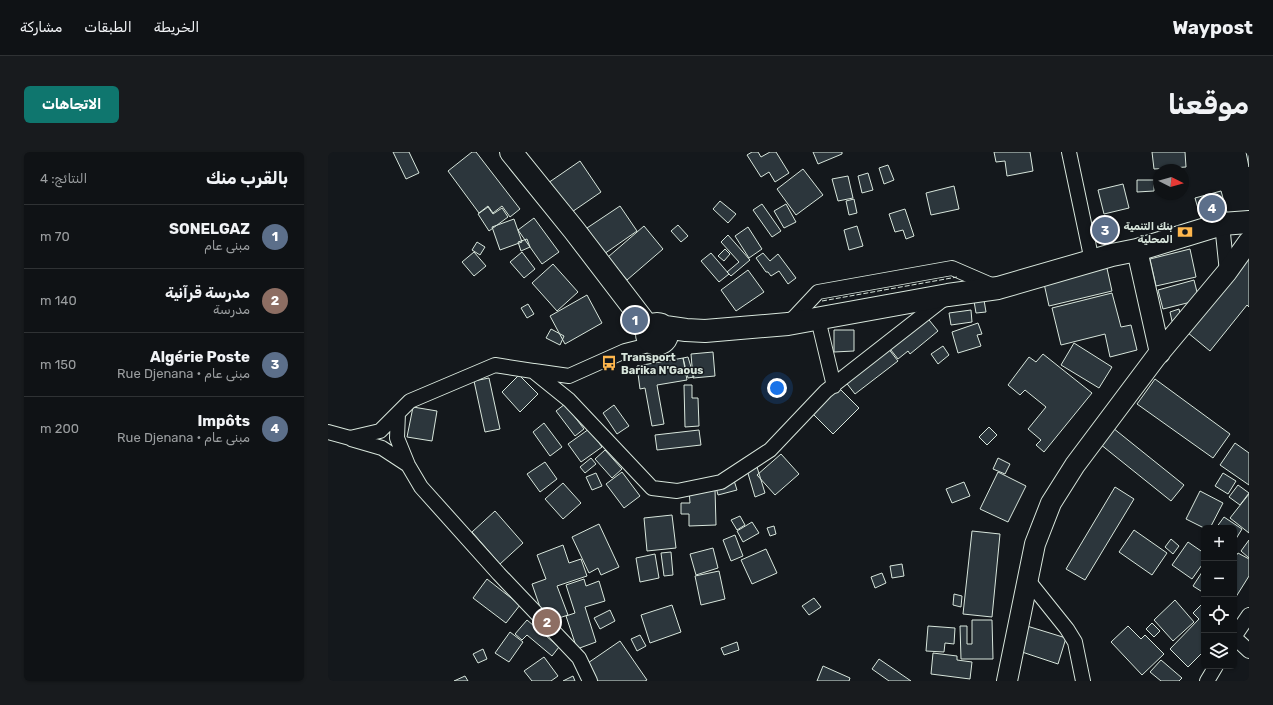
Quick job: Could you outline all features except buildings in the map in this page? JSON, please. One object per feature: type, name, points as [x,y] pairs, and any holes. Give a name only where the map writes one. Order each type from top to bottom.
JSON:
[{"type":"main road","points":[[511,152],[656,333],[686,330],[706,331],[788,324],[948,295],[998,288],[1092,261],[1137,250],[1222,224],[1249,222]]},
{"type":"street","points":[[1069,152],[1092,261]]},
{"type":"street","points":[[1222,224],[1227,272]]},
{"type":"street","points":[[1007,681],[1035,544],[1051,503],[1075,466],[1160,352],[1227,272],[1249,241]]},
{"type":"street","points":[[1137,250],[1160,352]]},
{"type":"street","points":[[788,324],[818,292],[952,268],[998,288]]},
{"type":"street","points":[[533,371],[570,400],[652,488],[677,491],[721,482],[770,450],[826,391],[948,295]]},
{"type":"street","points":[[818,319],[834,386]]},
{"type":"street","points":[[350,438],[380,431],[410,401],[495,365],[569,376],[625,351],[656,333]]},
{"type":"street","points":[[569,376],[570,400]]},
{"type":"street","points":[[398,413],[397,438],[408,465],[421,487],[499,574],[578,658],[590,681]]},
{"type":"street","points":[[328,432],[382,448],[408,465]]},
{"type":"street","points":[[1027,579],[1067,629],[1075,642],[1083,681]]},
{"type":"street","points":[[1237,633],[1249,615]]},
{"type":"street","points":[[1237,640],[1249,651]]},
{"type":"street","points":[[1207,681],[1214,669]]},
{"type":"fence","points":[[822,301],[957,277]]},
{"type":"place","name":"Impôts","points":[[1212,208]]},
{"type":"place","name":"Algérie Poste","points":[[1105,230]]},
{"type":"place","name":"بنك التنمية المحلية","points":[[1185,232]]},
{"type":"place","name":"SONELGAZ","points":[[635,320]]},
{"type":"place","name":"Transport Barika N'Gaous","points":[[609,363]]},
{"type":"place","name":"مدرسة قرآنية","points":[[547,622]]}]
